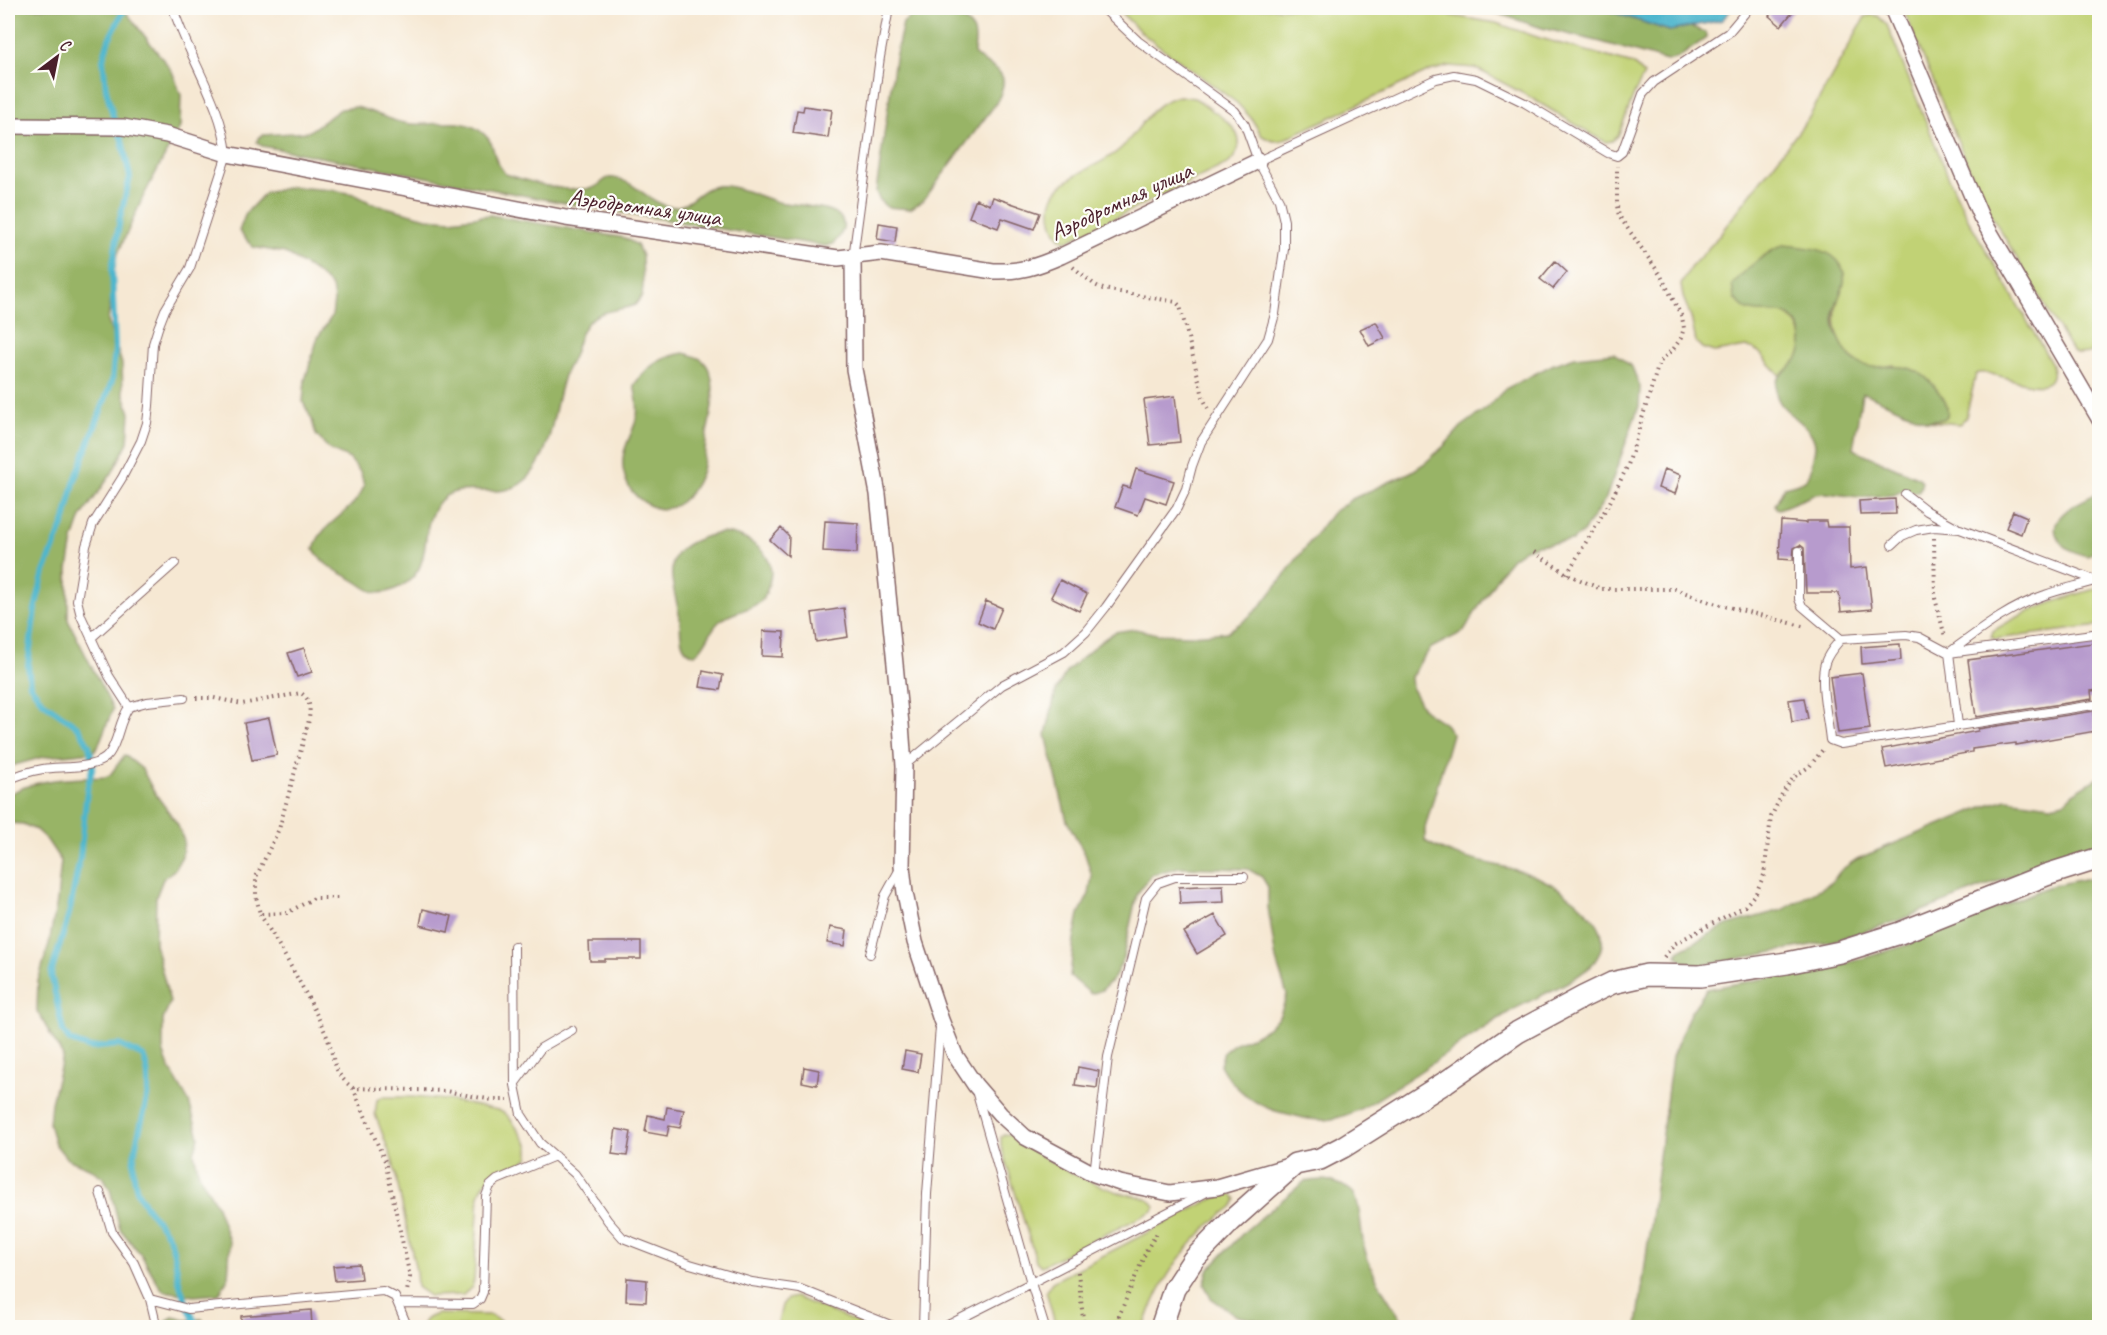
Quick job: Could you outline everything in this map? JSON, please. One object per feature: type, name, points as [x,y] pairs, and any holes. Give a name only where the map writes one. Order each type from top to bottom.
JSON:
[{"type":"main road","points":[[1161,1328],[1174,1288],[1193,1260],[1231,1221],[1295,1164],[1320,1158],[1343,1147],[1446,1082],[1518,1032],[1583,997],[1612,983],[1647,975],[1700,976],[1787,963],[1840,952],[1900,933],[2046,875],[2100,858]]},
{"type":"street","points":[[1892,8],[1981,217],[2100,420]]},
{"type":"street","name":"Аэродромная улица","points":[[8,126],[116,127],[167,135],[227,154],[566,218],[838,258],[881,253],[1011,272],[1033,268],[1061,256],[1258,161]]},
{"type":"street","points":[[853,258],[854,369],[872,453],[884,531],[904,766],[902,866],[905,893],[915,942],[955,1055],[975,1085],[1000,1114],[1025,1137],[1094,1174],[1120,1183],[1170,1193],[1217,1187],[1295,1164]]},
{"type":"lane","points":[[129,707],[109,676],[81,616],[77,600],[86,546],[93,524],[122,478],[141,441],[150,406],[153,344],[165,310],[190,268],[227,154],[220,121],[178,25],[173,8]]},
{"type":"lane","points":[[853,258],[880,57],[889,8]]},
{"type":"lane","points":[[904,766],[1002,685],[1064,652],[1086,632],[1177,508],[1186,489],[1201,442],[1268,339],[1275,314],[1284,249],[1284,222],[1279,200],[1258,161],[1245,125],[1235,111],[1138,41],[1102,8]]},
{"type":"lane","points":[[1258,161],[1436,79],[1454,75],[1476,79],[1491,86],[1617,156],[1622,152],[1642,94],[1654,82],[1728,33],[1749,8]]},
{"type":"lane","points":[[1905,494],[1927,511],[1960,529],[2097,582]]},
{"type":"lane","points":[[1892,545],[1902,536],[1916,530],[1934,527],[1960,529]]},
{"type":"lane","points":[[1799,551],[1799,599],[1802,606],[1841,639],[1906,635],[1919,637],[1949,653],[2100,633]]},
{"type":"lane","points":[[91,638],[176,563]]},
{"type":"lane","points":[[1949,653],[2012,609],[2044,595],[2097,582]]},
{"type":"lane","points":[[1841,639],[1829,652],[1823,675],[1830,740],[1841,744],[2100,704]]},
{"type":"lane","points":[[1949,653],[1958,725]]},
{"type":"lane","points":[[8,780],[42,769],[93,765],[102,761],[109,755],[115,743],[121,718],[129,707],[147,702],[184,698]]},
{"type":"lane","points":[[870,954],[885,896],[902,866]]},
{"type":"lane","points":[[1094,1174],[1108,1057],[1146,898],[1158,883],[1175,877],[1244,877]]},
{"type":"lane","points":[[514,946],[514,1085],[521,1114],[540,1143],[574,1174],[623,1238],[690,1264],[752,1282],[800,1289],[898,1328]]},
{"type":"lane","points":[[923,1328],[927,1194],[941,1020]]},
{"type":"lane","points":[[514,1085],[541,1048],[572,1030]]},
{"type":"lane","points":[[975,1085],[1045,1328]]},
{"type":"lane","points":[[398,1303],[473,1304],[480,1299],[483,1292],[486,1196],[490,1186],[497,1180],[555,1156]]},
{"type":"lane","points":[[942,1328],[1217,1187]]},
{"type":"lane","points":[[100,1192],[112,1232],[134,1263],[150,1299],[157,1328]]},
{"type":"lane","points":[[150,1299],[188,1309],[383,1291],[395,1297],[408,1328]]},
{"type":"path","points":[[1567,574],[1610,502],[1623,474],[1647,406],[1659,363],[1674,348],[1684,328],[1682,317],[1661,276],[1619,216],[1617,156]]},
{"type":"path","points":[[1061,256],[1103,289],[1176,302],[1180,306],[1204,400],[1215,419]]},
{"type":"path","points":[[1934,527],[1935,598],[1949,653]]},
{"type":"path","points":[[1534,552],[1567,574],[1601,589],[1675,589],[1713,603],[1799,625],[1841,639]]},
{"type":"path","points":[[184,698],[214,698],[242,704],[301,693],[310,704],[309,720],[279,829],[256,877],[256,896],[260,914],[282,950],[326,1035],[335,1067],[341,1079],[353,1088],[384,1161],[410,1277],[409,1287],[398,1303]]},
{"type":"path","points":[[1647,975],[1674,944],[1745,906],[1756,893],[1764,875],[1770,817],[1794,777],[1810,766],[1830,740]]},
{"type":"path","points":[[260,914],[286,913],[314,898],[339,898]]},
{"type":"path","points":[[353,1088],[447,1091],[492,1100],[517,1101]]},
{"type":"path","points":[[1114,1328],[1147,1250],[1170,1211]]},
{"type":"path","points":[[1077,1259],[1084,1328]]},
{"type":"green space","points":[[8,8],[123,8],[172,71],[181,95],[180,127],[143,197],[116,258],[108,321],[122,364],[123,391],[130,413],[128,442],[112,473],[81,517],[73,540],[68,569],[68,620],[113,709],[98,746],[93,752],[43,757],[8,767]]},
{"type":"green space","points":[[927,8],[953,14],[969,25],[975,36],[974,54],[999,72],[1003,83],[1002,91],[997,102],[923,201],[910,209],[887,207],[880,201],[876,192],[895,58],[903,23],[918,10]]},
{"type":"green space","points":[[1116,8],[1405,8],[1496,23],[1633,64],[1644,75],[1618,136],[1612,141],[1606,142],[1598,138],[1528,96],[1475,68],[1449,66],[1430,71],[1280,141],[1273,141],[1262,136],[1251,118],[1237,103],[1143,34]]},
{"type":"green space","points":[[1481,8],[1600,8],[1669,31],[1696,28],[1706,33],[1706,38],[1678,58],[1667,61],[1542,28]]},
{"type":"green space","points":[[1903,8],[2099,8],[2100,346],[2092,353],[2077,354],[2071,350],[1992,216],[1971,173]]},
{"type":"green space","points":[[1878,16],[1887,25],[1948,176],[1968,219],[2052,364],[2052,377],[2046,383],[2036,385],[1996,375],[1976,374],[1966,417],[1960,424],[1927,421],[1943,419],[1894,365],[1871,367],[1851,358],[1837,330],[1838,299],[1749,310],[1774,311],[1786,315],[1798,326],[1802,342],[1801,351],[1792,367],[1780,375],[1759,352],[1752,348],[1714,352],[1702,348],[1696,342],[1691,317],[1683,297],[1681,285],[1690,268],[1713,243],[1808,119],[1865,17]]},
{"type":"green space","points":[[1180,96],[1199,100],[1233,127],[1239,140],[1239,147],[1229,163],[1067,241],[1061,238],[1054,227],[1051,206],[1055,194],[1063,184],[1119,150],[1153,111],[1170,99]]},
{"type":"green space","points":[[356,107],[404,123],[466,124],[484,134],[490,141],[497,162],[505,174],[543,185],[588,189],[608,178],[614,178],[628,183],[653,200],[675,207],[709,188],[731,187],[778,202],[828,210],[840,217],[843,228],[833,244],[825,246],[575,205],[262,146],[257,142],[258,138],[263,135],[308,132],[341,109]]},
{"type":"green space","points":[[291,187],[354,194],[371,203],[427,218],[451,220],[490,215],[625,238],[637,245],[642,256],[642,296],[635,305],[599,314],[589,321],[581,333],[564,376],[548,440],[532,473],[522,483],[510,489],[461,491],[441,500],[428,524],[422,561],[417,572],[408,582],[388,592],[379,593],[368,589],[329,566],[314,549],[323,531],[353,504],[364,486],[361,473],[350,459],[330,450],[316,435],[303,402],[305,380],[318,337],[332,316],[334,300],[332,287],[317,273],[285,253],[253,247],[239,231],[246,213],[265,193]]},
{"type":"green space","points":[[1783,245],[1827,253],[1841,265],[1844,283],[1835,309],[1834,321],[1838,336],[1852,359],[1862,365],[1872,367],[1893,366],[1915,370],[1938,391],[1947,405],[1947,416],[1943,419],[1927,421],[1862,394],[1853,449],[1919,478],[1922,481],[1917,492],[1901,491],[1894,495],[1859,497],[1816,494],[1779,509],[1776,508],[1775,505],[1784,487],[1807,478],[1815,449],[1812,436],[1807,429],[1780,403],[1776,395],[1778,379],[1799,356],[1801,331],[1793,319],[1787,315],[1746,309],[1734,298],[1732,285],[1756,262]]},
{"type":"green space","points":[[684,353],[702,360],[707,366],[713,384],[713,401],[703,464],[697,482],[687,497],[673,507],[656,508],[643,502],[633,493],[626,481],[623,468],[624,453],[638,412],[634,385],[655,363]]},
{"type":"green space","points":[[1614,353],[1632,367],[1640,387],[1639,406],[1606,498],[1583,532],[1572,541],[1536,545],[1512,558],[1463,632],[1431,648],[1411,677],[1412,689],[1424,710],[1445,724],[1452,734],[1425,828],[1425,841],[1464,858],[1532,875],[1560,889],[1582,906],[1597,923],[1602,936],[1599,953],[1588,969],[1578,976],[1506,1014],[1358,1110],[1341,1117],[1319,1120],[1279,1112],[1261,1105],[1237,1088],[1220,1065],[1224,1052],[1235,1043],[1268,1028],[1280,1015],[1287,995],[1276,960],[1268,907],[1268,887],[1262,877],[1248,869],[1179,867],[1151,875],[1137,894],[1122,961],[1114,978],[1102,990],[1091,994],[1070,976],[1079,914],[1089,894],[1092,876],[1085,854],[1067,821],[1046,735],[1056,690],[1067,671],[1101,641],[1115,632],[1135,629],[1157,634],[1192,635],[1227,632],[1260,607],[1332,513],[1352,499],[1411,472],[1425,463],[1461,427],[1487,408],[1505,389],[1554,364],[1575,357]]},
{"type":"green space","points":[[2099,492],[2099,548],[2087,556],[2063,545],[2058,539],[2056,526],[2059,518],[2066,511]]},
{"type":"green space","points":[[722,533],[741,537],[758,547],[769,563],[771,572],[769,585],[758,604],[720,621],[699,651],[692,654],[685,649],[681,641],[672,566],[677,553],[688,544]]},
{"type":"green space","points":[[2095,589],[2099,590],[2099,626],[1995,639],[1991,637],[1993,631],[2030,611]]},
{"type":"green space","points":[[124,756],[142,769],[154,792],[177,823],[184,841],[182,856],[174,870],[163,879],[156,897],[155,944],[170,1002],[163,1020],[163,1051],[169,1067],[189,1102],[199,1137],[194,1153],[199,1174],[217,1206],[230,1244],[228,1278],[219,1294],[194,1296],[165,1291],[160,1287],[142,1256],[120,1229],[110,1189],[104,1178],[89,1168],[67,1159],[55,1144],[49,1124],[51,1103],[63,1056],[37,1011],[38,981],[49,944],[61,861],[47,840],[36,830],[23,824],[8,823],[8,795],[43,782],[105,777],[110,775]]},
{"type":"green space","points":[[2099,777],[2099,845],[2042,864],[1897,921],[1833,941],[1698,966],[1685,963],[1677,956],[1678,951],[1727,925],[1782,910],[1831,883],[1841,870],[1857,859],[1987,805],[2007,799],[2051,805],[2064,802],[2073,793]]},
{"type":"green space","points":[[2099,876],[2099,1327],[1637,1327],[1672,1057],[1690,1013],[1707,989],[1840,965],[1904,946],[2050,886]]},
{"type":"green space","points":[[382,1097],[447,1100],[498,1110],[506,1114],[529,1146],[529,1157],[522,1163],[489,1178],[479,1195],[474,1280],[472,1287],[463,1295],[430,1296],[417,1287],[416,1271],[393,1162],[375,1114],[377,1100]]},
{"type":"green space","points":[[1004,1134],[1010,1135],[1075,1175],[1118,1192],[1149,1200],[1155,1207],[1153,1211],[1041,1266],[1036,1261],[1001,1146],[1001,1137]]},
{"type":"green space","points":[[1325,1180],[1337,1183],[1354,1194],[1368,1260],[1383,1290],[1407,1327],[1292,1327],[1237,1316],[1211,1298],[1204,1284],[1209,1269],[1245,1231],[1305,1181]]},
{"type":"green space","points":[[1227,1193],[1236,1199],[1232,1207],[1203,1231],[1178,1260],[1159,1292],[1144,1327],[1056,1327],[1046,1291],[1052,1282]]},
{"type":"green space","points":[[795,1297],[868,1327],[777,1327],[782,1305],[787,1299]]},
{"type":"green space","points":[[437,1314],[490,1315],[500,1321],[501,1327],[422,1327],[425,1320]]},
{"type":"green space","points":[[173,1317],[186,1320],[202,1319],[206,1327],[166,1327],[166,1321]]},
{"type":"water","points":[[1600,8],[1733,8],[1722,20],[1670,31]]},
{"type":"building","points":[[1776,8],[1796,8],[1781,26],[1769,16]]},
{"type":"building","points":[[804,106],[832,110],[828,138],[793,133],[797,110],[803,111]]},
{"type":"building","points":[[993,197],[1040,213],[1034,229],[1002,218],[998,228],[969,217],[976,199],[990,205]]},
{"type":"building","points":[[879,223],[897,226],[895,242],[877,239]]},
{"type":"building","points":[[1555,261],[1567,272],[1553,289],[1540,279]]},
{"type":"building","points":[[1376,322],[1385,338],[1369,346],[1360,329]]},
{"type":"building","points":[[1175,396],[1180,442],[1150,445],[1144,400]]},
{"type":"building","points":[[1136,469],[1174,481],[1166,504],[1145,497],[1138,515],[1115,507],[1123,486],[1130,488]]},
{"type":"building","points":[[1664,469],[1681,475],[1675,494],[1658,488]]},
{"type":"building","points":[[1895,499],[1896,514],[1860,515],[1859,501]]},
{"type":"building","points":[[2013,511],[2027,517],[2021,534],[2006,528]]},
{"type":"building","points":[[825,521],[858,523],[857,553],[823,551]]},
{"type":"building","points":[[1781,521],[1806,523],[1806,521],[1826,521],[1827,527],[1849,527],[1850,569],[1867,567],[1872,609],[1841,612],[1839,593],[1806,593],[1804,548],[1800,545],[1794,548],[1793,560],[1779,559]]},
{"type":"building","points":[[781,528],[789,536],[788,556],[770,540]]},
{"type":"building","points":[[1060,580],[1087,594],[1079,611],[1051,597]]},
{"type":"building","points":[[986,601],[1002,608],[993,629],[978,622]]},
{"type":"building","points":[[844,608],[848,637],[816,642],[812,613]]},
{"type":"building","points":[[763,631],[784,632],[783,657],[762,656]]},
{"type":"building","points":[[2100,642],[2100,690],[2091,691],[2092,699],[1976,717],[1968,660]]},
{"type":"building","points":[[1900,644],[1901,660],[1862,664],[1861,647]]},
{"type":"building","points":[[304,648],[312,672],[297,677],[288,653]]},
{"type":"building","points":[[703,671],[723,675],[720,690],[700,687]]},
{"type":"building","points":[[1862,673],[1870,729],[1838,733],[1830,677]]},
{"type":"building","points":[[1804,698],[1808,719],[1792,722],[1789,700]]},
{"type":"building","points":[[2094,711],[2096,731],[2016,745],[2016,743],[1972,749],[1972,752],[1886,768],[1882,749],[1978,731],[1978,729]]},
{"type":"building","points":[[269,718],[277,755],[252,760],[244,723]]},
{"type":"building","points":[[1223,885],[1224,902],[1180,904],[1179,887]]},
{"type":"building","points":[[423,909],[452,916],[448,932],[420,925]]},
{"type":"building","points":[[1215,915],[1227,936],[1197,954],[1184,932]]},
{"type":"building","points":[[830,927],[847,930],[845,946],[827,943]]},
{"type":"building","points":[[589,942],[641,942],[641,959],[590,961]]},
{"type":"building","points":[[905,1051],[921,1054],[918,1072],[902,1069]]},
{"type":"building","points":[[804,1067],[819,1070],[817,1085],[802,1082]]},
{"type":"building","points":[[1078,1067],[1099,1071],[1097,1088],[1075,1085]]},
{"type":"building","points":[[667,1107],[684,1110],[680,1128],[669,1126],[667,1136],[645,1132],[648,1115],[665,1119]]},
{"type":"building","points":[[616,1129],[631,1132],[627,1156],[612,1154]]},
{"type":"building","points":[[359,1264],[361,1279],[335,1281],[333,1266]]},
{"type":"building","points":[[627,1278],[647,1280],[646,1302],[626,1301]]},
{"type":"building","points":[[311,1310],[312,1326],[241,1328],[241,1316]]},
{"type":"waterway","points":[[125,8],[109,39],[103,59],[106,89],[122,140],[130,177],[120,218],[112,270],[115,349],[112,381],[74,483],[65,520],[44,572],[35,609],[28,665],[30,685],[42,701],[78,727],[89,745],[93,765],[87,790],[80,858],[69,914],[51,974],[63,1031],[70,1041],[90,1048],[119,1045],[143,1056],[148,1088],[135,1150],[133,1166],[135,1182],[145,1205],[170,1240],[182,1291],[197,1328]]}]
